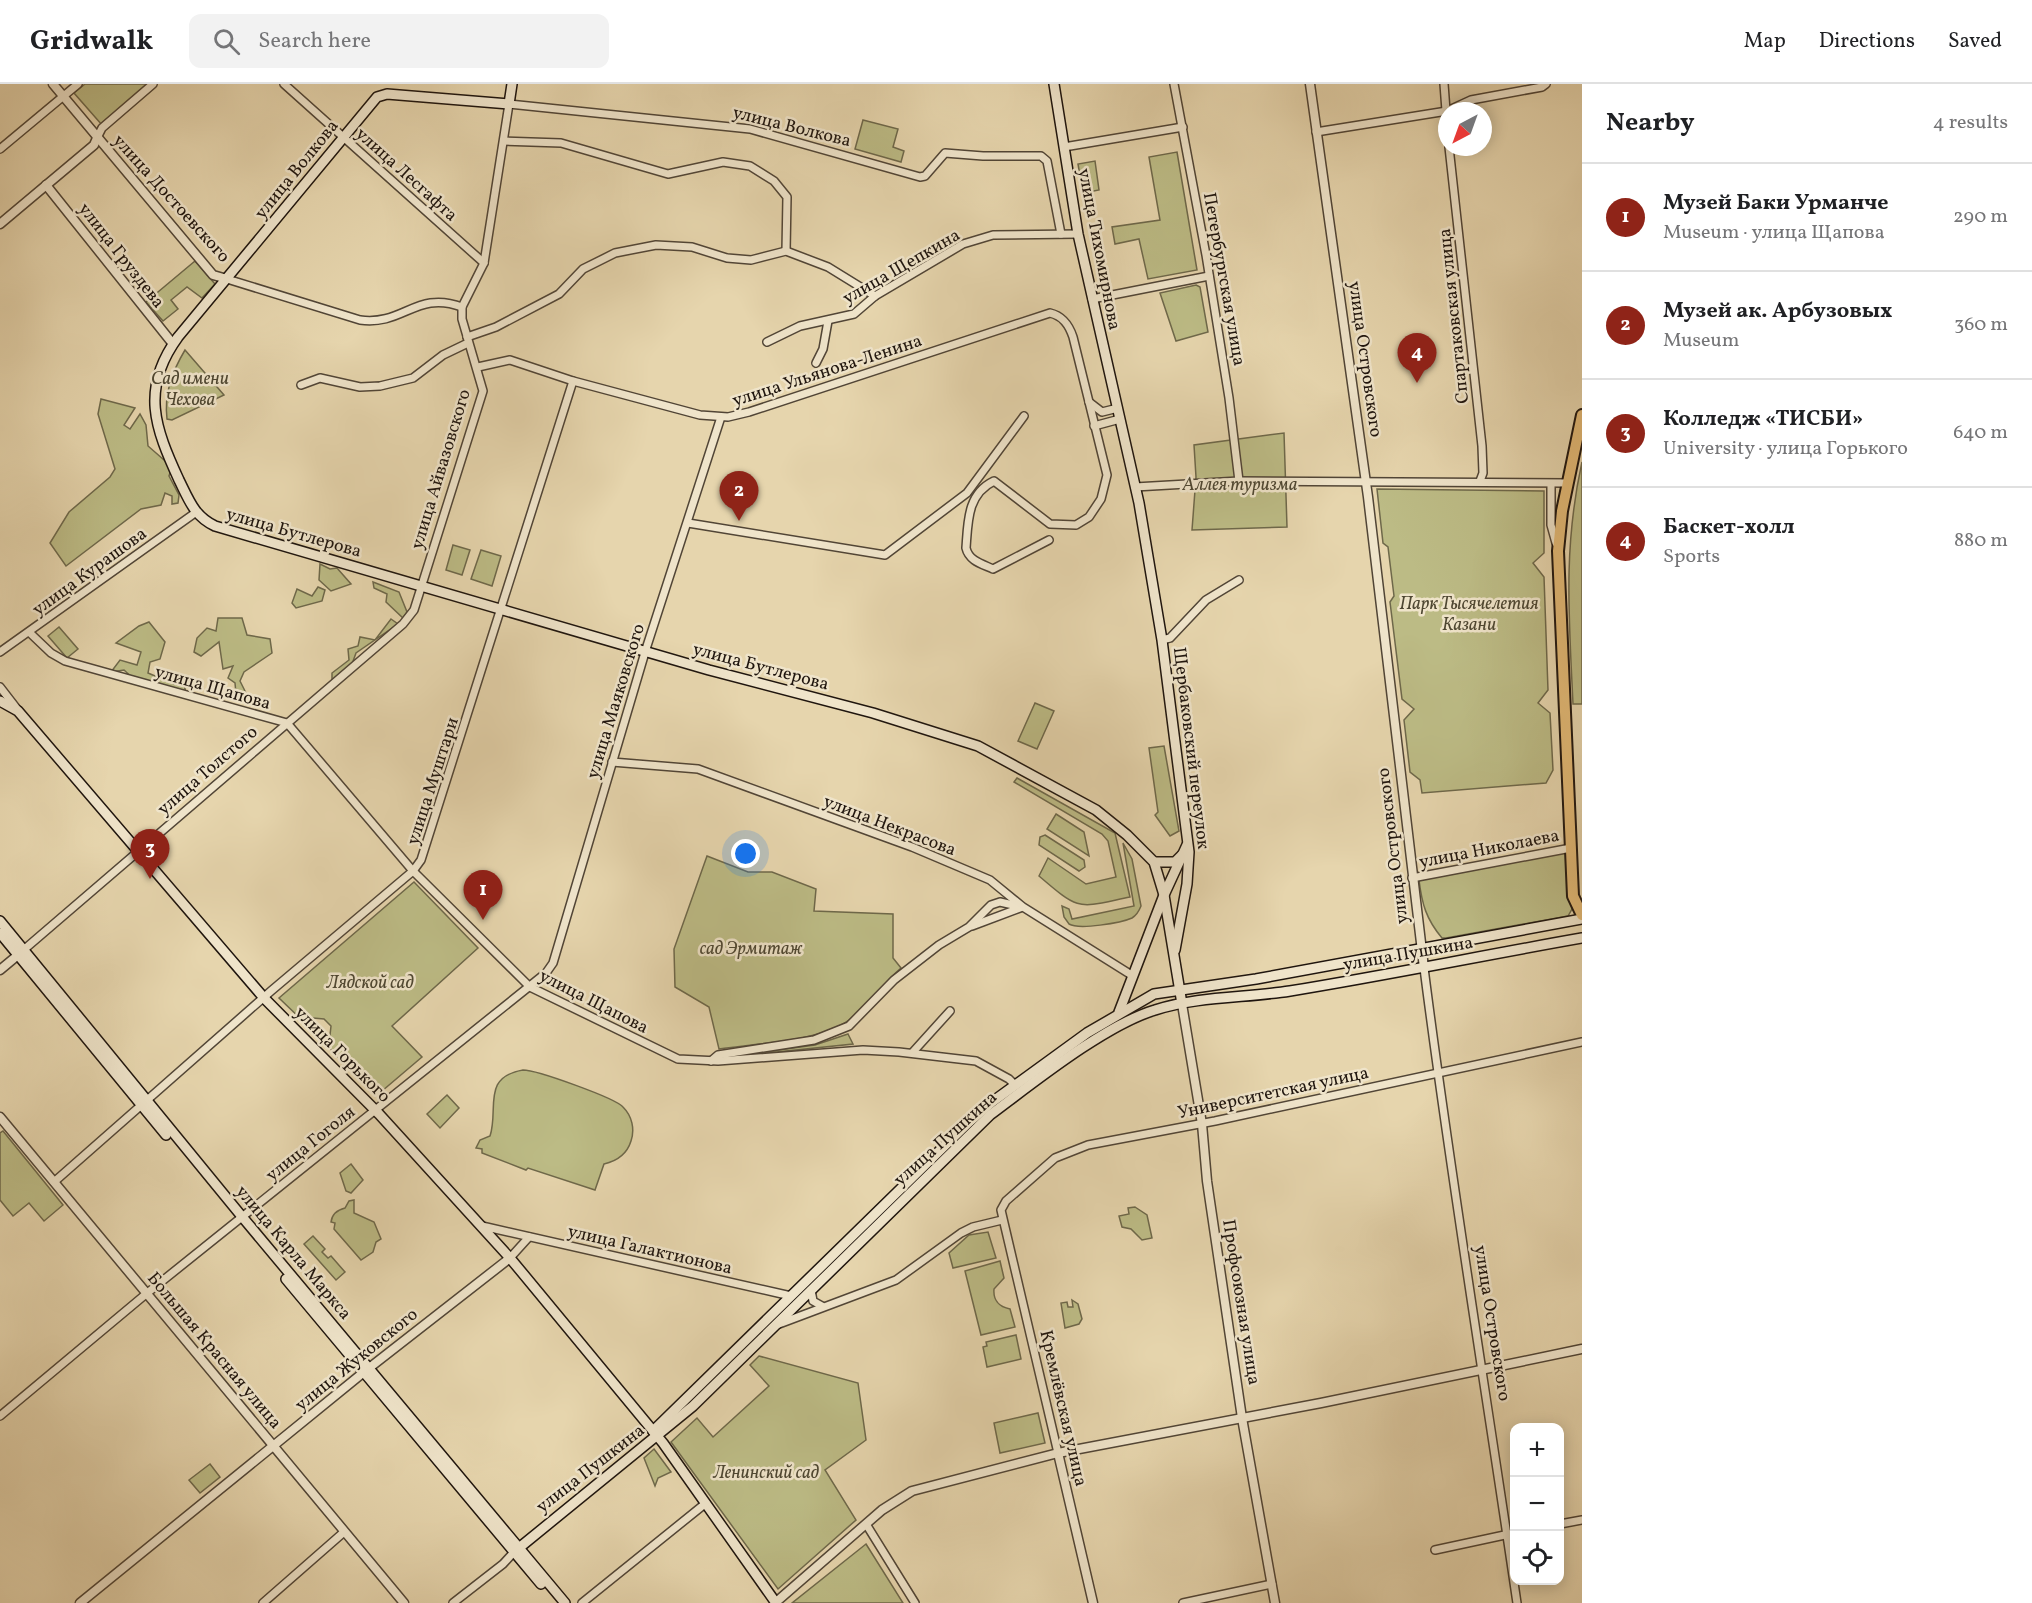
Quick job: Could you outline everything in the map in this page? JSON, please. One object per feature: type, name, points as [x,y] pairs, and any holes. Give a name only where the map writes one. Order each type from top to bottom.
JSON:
[{"type":"main road","points":[[509,104],[512,84]]},
{"type":"main road","name":"улица Тихомирнова","points":[[1054,84],[1078,234],[1135,487],[1162,640]]},
{"type":"main road","name":"улица Волкова","points":[[195,513],[160,437],[154,412],[159,380],[172,344],[377,97],[387,94],[509,104]]},
{"type":"main road","points":[[1582,415],[1559,530],[1558,551],[1573,896],[1582,915]]},
{"type":"main road","points":[[1582,449],[1567,521],[1564,563],[1571,738],[1582,907]]},
{"type":"main road","name":"улица Бутлерова","points":[[195,513],[215,526],[709,669],[883,716],[978,746],[1096,810],[1127,835],[1154,862],[1164,895],[1182,1004]]},
{"type":"main road","name":"Щербаковский переулок","points":[[1162,640],[1187,847],[1187,884],[1174,958]]},
{"type":"main road","name":"улица Горького","points":[[0,701],[18,711],[264,998],[374,1109],[510,1258],[655,1433],[775,1603]]},
{"type":"main road","points":[[1154,862],[1175,862],[1187,847]]},
{"type":"main road","points":[[1119,1012],[1164,895],[1187,847]]},
{"type":"main road","name":"улица Пушкина","points":[[655,1433],[969,1122],[1015,1085],[1119,1012],[1154,994],[1180,988],[1256,979],[1582,919]]},
{"type":"main road","name":"улица Карла Маркса","points":[[0,921],[21,952],[240,1219],[516,1549],[565,1603]]},
{"type":"main road","name":"улица Карла Маркса","points":[[0,933],[21,952]]},
{"type":"main road","name":"улица Пушкина","points":[[516,1549],[655,1433],[693,1406],[990,1115],[1032,1084],[1131,1020],[1155,1010],[1182,1004],[1286,991],[1582,938]]},
{"type":"main road","name":"улица Карла Маркса","points":[[516,1549],[557,1603]]},
{"type":"street","name":"улица Достоевского","points":[[53,84],[213,275],[360,320],[387,321],[420,304],[437,302],[462,307]]},
{"type":"street","points":[[0,149],[78,84]]},
{"type":"street","points":[[0,225],[94,145],[102,128],[153,84]]},
{"type":"street","name":"улица Лесгафта","points":[[284,84],[484,263]]},
{"type":"street","name":"Петербургская улица","points":[[1174,84],[1229,398],[1239,481]]},
{"type":"street","name":"улица Островского","points":[[1310,84],[1366,481],[1437,1071],[1482,1369],[1510,1531]]},
{"type":"street","points":[[1444,84],[1446,102]]},
{"type":"street","points":[[1467,102],[1542,87],[1545,84]]},
{"type":"street","points":[[462,307],[484,263],[509,104]]},
{"type":"street","name":"улица Волкова","points":[[509,104],[750,129],[920,177],[925,176],[945,153],[983,156],[1041,156],[1047,161],[1061,234]]},
{"type":"street","points":[[1316,132],[1438,112]]},
{"type":"street","points":[[1064,147],[1183,127]]},
{"type":"street","points":[[504,141],[561,143],[668,174],[723,162],[750,166],[774,181],[788,197],[786,251]]},
{"type":"street","name":"Спартаковская улица","points":[[1450,156],[1482,446],[1483,473],[1480,481]]},
{"type":"street","name":"улица Груздева","points":[[46,185],[172,344]]},
{"type":"street","name":"улица Щепкина","points":[[766,342],[800,326],[854,315],[875,296],[963,244],[993,235],[1078,234]]},
{"type":"street","points":[[301,385],[320,378],[360,387],[380,386],[413,378],[467,340],[559,294],[583,269],[615,253],[657,245],[692,246],[727,258],[751,261],[786,251],[828,267],[875,296]]},
{"type":"street","points":[[1092,299],[1209,276]]},
{"type":"street","name":"улица Айвазовского","points":[[421,585],[483,391],[478,367],[467,340],[462,307]]},
{"type":"street","name":"улица Ульянова-Ленина","points":[[478,367],[510,360],[573,381],[700,415],[722,417],[749,412],[1050,314],[1058,315],[1070,326],[1094,426]]},
{"type":"street","name":"улица Щепкина","points":[[816,363],[824,349],[828,321]]},
{"type":"street","name":"улица Муштари","points":[[54,1182],[413,871],[427,850],[573,381]]},
{"type":"street","points":[[1089,402],[1102,412],[1118,408]]},
{"type":"street","points":[[688,523],[885,555],[967,493],[1024,416]]},
{"type":"street","name":"улица Маяковского","points":[[530,987],[553,963],[646,649],[722,417]]},
{"type":"street","points":[[1049,540],[993,568],[968,554],[969,510],[984,486],[994,481],[1050,524],[1076,525],[1089,518],[1101,499],[1107,475],[1094,426],[1120,419]]},
{"type":"street","points":[[1135,487],[1239,481],[1568,483]]},
{"type":"street","points":[[1551,484],[1551,525],[1558,551]]},
{"type":"street","name":"улица Курашова","points":[[0,652],[30,633],[195,513]]},
{"type":"street","name":"Щербаковский переулок","points":[[1162,640],[1170,638],[1206,600],[1239,580]]},
{"type":"street","name":"улица Толстого","points":[[0,970],[403,624],[414,610],[421,585]]},
{"type":"street","name":"улица Щапова","points":[[30,633],[51,653],[65,661],[287,723],[413,871],[530,987],[678,1059],[711,1060],[863,1050],[912,1053],[976,1061],[1009,1078],[1015,1085]]},
{"type":"street","points":[[0,687],[18,711]]},
{"type":"street","name":"улица Некрасова","points":[[612,762],[702,770],[912,847],[996,884],[1023,907],[1133,976]]},
{"type":"street","name":"улица Николаева","points":[[1413,878],[1571,848]]},
{"type":"street","points":[[969,927],[983,911],[995,903],[1023,907]]},
{"type":"street","points":[[711,1060],[718,1055],[814,1040],[849,1026],[894,980],[939,945],[969,927],[1023,907]]},
{"type":"street","name":"улица Гоголя","points":[[0,1416],[374,1109],[530,987]]},
{"type":"street","name":"Профсоюзная улица","points":[[1182,1004],[1202,1124],[1207,1181],[1242,1418],[1275,1603]]},
{"type":"street","points":[[912,1053],[950,1011]]},
{"type":"street","name":"Университетская улица","points":[[1002,1220],[1001,1210],[1006,1201],[1054,1158],[1088,1145],[1202,1124],[1437,1071],[1582,1042]]},
{"type":"street","name":"Большая Красная улица","points":[[2,1123],[54,1182],[404,1603]]},
{"type":"street","points":[[774,1326],[896,1280],[961,1233],[973,1227],[1002,1220]]},
{"type":"street","name":"Кремлёвская улица","points":[[1002,1220],[1093,1603]]},
{"type":"street","name":"улица Галактионова","points":[[482,1226],[791,1296]]},
{"type":"street","points":[[510,1258],[529,1237]]},
{"type":"street","name":"улица Жуковского","points":[[83,1602],[366,1370],[510,1258]]},
{"type":"street","points":[[811,1290],[813,1301],[822,1306]]},
{"type":"street","points":[[775,1603],[897,1498],[912,1491],[1058,1453],[1582,1349]]},
{"type":"street","points":[[582,1603],[706,1503]]},
{"type":"street","points":[[1564,1523],[1582,1520]]},
{"type":"street","points":[[866,1524],[915,1603]]},
{"type":"street","points":[[263,1603],[344,1532]]},
{"type":"street","points":[[1435,1550],[1510,1534]]},
{"type":"street","name":"улица Пушкина","points":[[453,1603],[503,1564],[516,1549]]},
{"type":"street","points":[[1183,1603],[1272,1584]]},
{"type":"street","name":"улица Островского","points":[[1515,1585],[1517,1603]]},
{"type":"green space","points":[[85,84],[150,84],[102,125],[74,93]]},
{"type":"green space","points":[[863,120],[898,129],[893,147],[904,151],[901,162],[855,149]]},
{"type":"green space","points":[[1177,152],[1197,270],[1148,279],[1139,239],[1115,244],[1112,227],[1160,220],[1149,157]]},
{"type":"green space","points":[[1095,161],[1099,190],[1083,193],[1078,164]]},
{"type":"green space","points":[[195,261],[215,284],[202,298],[187,287],[171,300],[178,309],[163,321],[146,302]]},
{"type":"green space","points":[[1196,285],[1200,287],[1208,332],[1176,341],[1160,293]]},
{"type":"green space","name":"Сад имени Чехова","points":[[185,350],[224,395],[172,420],[167,419],[166,409],[170,383]]},
{"type":"green space","points":[[101,399],[135,408],[124,425],[130,429],[140,414],[146,425],[148,446],[172,467],[169,476],[179,495],[178,503],[172,504],[172,496],[165,493],[161,505],[141,509],[66,566],[50,543],[69,512],[110,477],[115,469],[98,414]]},
{"type":"green space","name":"Аллея туризма","points":[[1284,433],[1287,527],[1192,530],[1196,477],[1194,445]]},
{"type":"green space","points":[[1582,462],[1582,704],[1573,704],[1569,612],[1570,553],[1572,524]]},
{"type":"green space","name":"Парк Тысячелетия Казани","points":[[1377,489],[1544,491],[1544,553],[1533,563],[1544,577],[1548,690],[1538,703],[1550,713],[1553,770],[1546,783],[1422,793],[1420,780],[1410,772],[1404,720],[1414,709],[1402,699],[1390,602],[1394,596],[1388,547],[1383,543]]},
{"type":"green space","points":[[453,545],[470,550],[462,575],[446,570]]},
{"type":"green space","points":[[481,550],[501,556],[492,586],[471,579]]},
{"type":"green space","points":[[320,564],[330,569],[337,568],[351,584],[331,591],[319,580]]},
{"type":"green space","points":[[373,582],[399,592],[407,612],[403,618],[386,602],[387,594],[374,588]]},
{"type":"green space","points":[[318,587],[325,590],[322,601],[296,608],[292,603],[297,589],[312,596]]},
{"type":"green space","points":[[218,618],[242,618],[247,635],[270,639],[272,653],[244,672],[240,681],[246,693],[236,694],[235,683],[228,678],[233,666],[223,669],[219,642],[201,656],[194,652],[197,638],[207,628],[216,631]]},
{"type":"green space","points":[[391,619],[398,624],[375,640]]},
{"type":"green space","points":[[149,622],[165,642],[160,659],[150,662],[148,673],[174,684],[182,676],[186,693],[136,681],[124,670],[111,672],[120,660],[137,665],[141,652],[116,643],[139,626]]},
{"type":"green space","points":[[59,627],[78,649],[67,658],[48,636]]},
{"type":"green space","points":[[360,637],[375,640],[356,653],[352,664],[332,681],[332,673],[349,660],[348,649],[358,646]]},
{"type":"green space","points":[[1035,703],[1054,711],[1037,749],[1018,741]]},
{"type":"green space","points":[[1164,746],[1179,831],[1170,836],[1155,815],[1158,812],[1149,748]]},
{"type":"green space","points":[[1017,778],[1115,833],[1130,897],[1089,905],[1080,904],[1063,896],[1039,876],[1048,858],[1086,884],[1116,877],[1108,841],[1102,834],[1014,782]]},
{"type":"green space","points":[[1056,814],[1084,832],[1089,856],[1047,829]]},
{"type":"green space","points":[[1045,835],[1084,860],[1085,867],[1079,871],[1039,845],[1040,837]]},
{"type":"green space","points":[[1123,843],[1132,859],[1141,906],[1138,913],[1127,920],[1110,924],[1074,926],[1069,924],[1064,917],[1062,906],[1069,909],[1072,919],[1134,906]]},
{"type":"green space","points":[[1567,851],[1572,909],[1568,916],[1446,938],[1442,938],[1428,918],[1419,880]]},
{"type":"green space","name":"сад Эрмитаж","points":[[707,856],[748,872],[772,872],[816,889],[814,911],[893,914],[893,958],[901,968],[856,1014],[836,1027],[804,1037],[719,1049],[709,1007],[675,987],[674,949]]},
{"type":"green space","name":"Лядской сад","points":[[414,882],[478,948],[392,1026],[422,1057],[382,1091],[354,1062],[345,1065],[325,1043],[330,1035],[331,1026],[324,1019],[313,1018],[304,1022],[279,998]]},
{"type":"green space","points":[[848,1034],[853,1044],[728,1057],[815,1045]]},
{"type":"green space","points":[[523,1070],[559,1079],[592,1091],[617,1103],[629,1114],[633,1132],[629,1146],[621,1156],[604,1164],[595,1190],[528,1168],[526,1170],[482,1153],[482,1149],[476,1148],[480,1140],[490,1136],[496,1087],[501,1079]]},
{"type":"green space","points":[[447,1095],[459,1108],[440,1128],[427,1114]]},
{"type":"green space","points":[[3,1131],[63,1205],[44,1221],[29,1203],[13,1216],[0,1200],[0,1133]]},
{"type":"green space","points":[[351,1164],[363,1180],[351,1193],[346,1191],[340,1173]]},
{"type":"green space","points":[[354,1200],[354,1213],[374,1222],[381,1239],[376,1242],[373,1252],[361,1260],[334,1229],[335,1223],[331,1222],[335,1213],[345,1208],[349,1201]]},
{"type":"green space","points":[[1135,1207],[1147,1215],[1152,1238],[1142,1240],[1131,1229],[1122,1227],[1119,1216],[1129,1214],[1128,1208]]},
{"type":"green space","points":[[988,1232],[996,1258],[953,1268],[949,1253],[969,1235]]},
{"type":"green space","points":[[313,1236],[325,1249],[322,1252],[328,1258],[331,1256],[345,1272],[336,1280],[304,1244]]},
{"type":"green space","points":[[1000,1261],[1004,1278],[994,1289],[995,1296],[1000,1305],[1010,1309],[1015,1327],[981,1335],[965,1271]]},
{"type":"green space","points":[[1072,1300],[1078,1304],[1082,1319],[1079,1324],[1065,1328],[1061,1303],[1067,1302],[1068,1307],[1073,1307]]},
{"type":"green space","points":[[1016,1335],[1021,1359],[987,1367],[983,1347],[987,1346],[986,1342]]},
{"type":"green space","name":"Ленинский сад","points":[[759,1356],[858,1383],[866,1440],[825,1470],[856,1520],[778,1589],[671,1442],[697,1418],[713,1437],[769,1386],[750,1365]]},
{"type":"green space","points":[[1038,1413],[1045,1443],[1000,1453],[994,1423]]},
{"type":"green space","points":[[654,1449],[671,1472],[658,1478],[655,1486],[644,1458]]},
{"type":"green space","points":[[210,1464],[220,1477],[200,1493],[189,1480]]},
{"type":"green space","points":[[866,1544],[903,1603],[792,1603]]},
{"type":"place","name":"Баскет-холл","points":[[1417,383]]},
{"type":"place","name":"Музей ак. Арбузовых","points":[[739,521]]},
{"type":"place","name":"Колледж «ТИСБИ»","points":[[150,879]]},
{"type":"place","name":"Музей Баки Урманче","points":[[483,920]]}]
